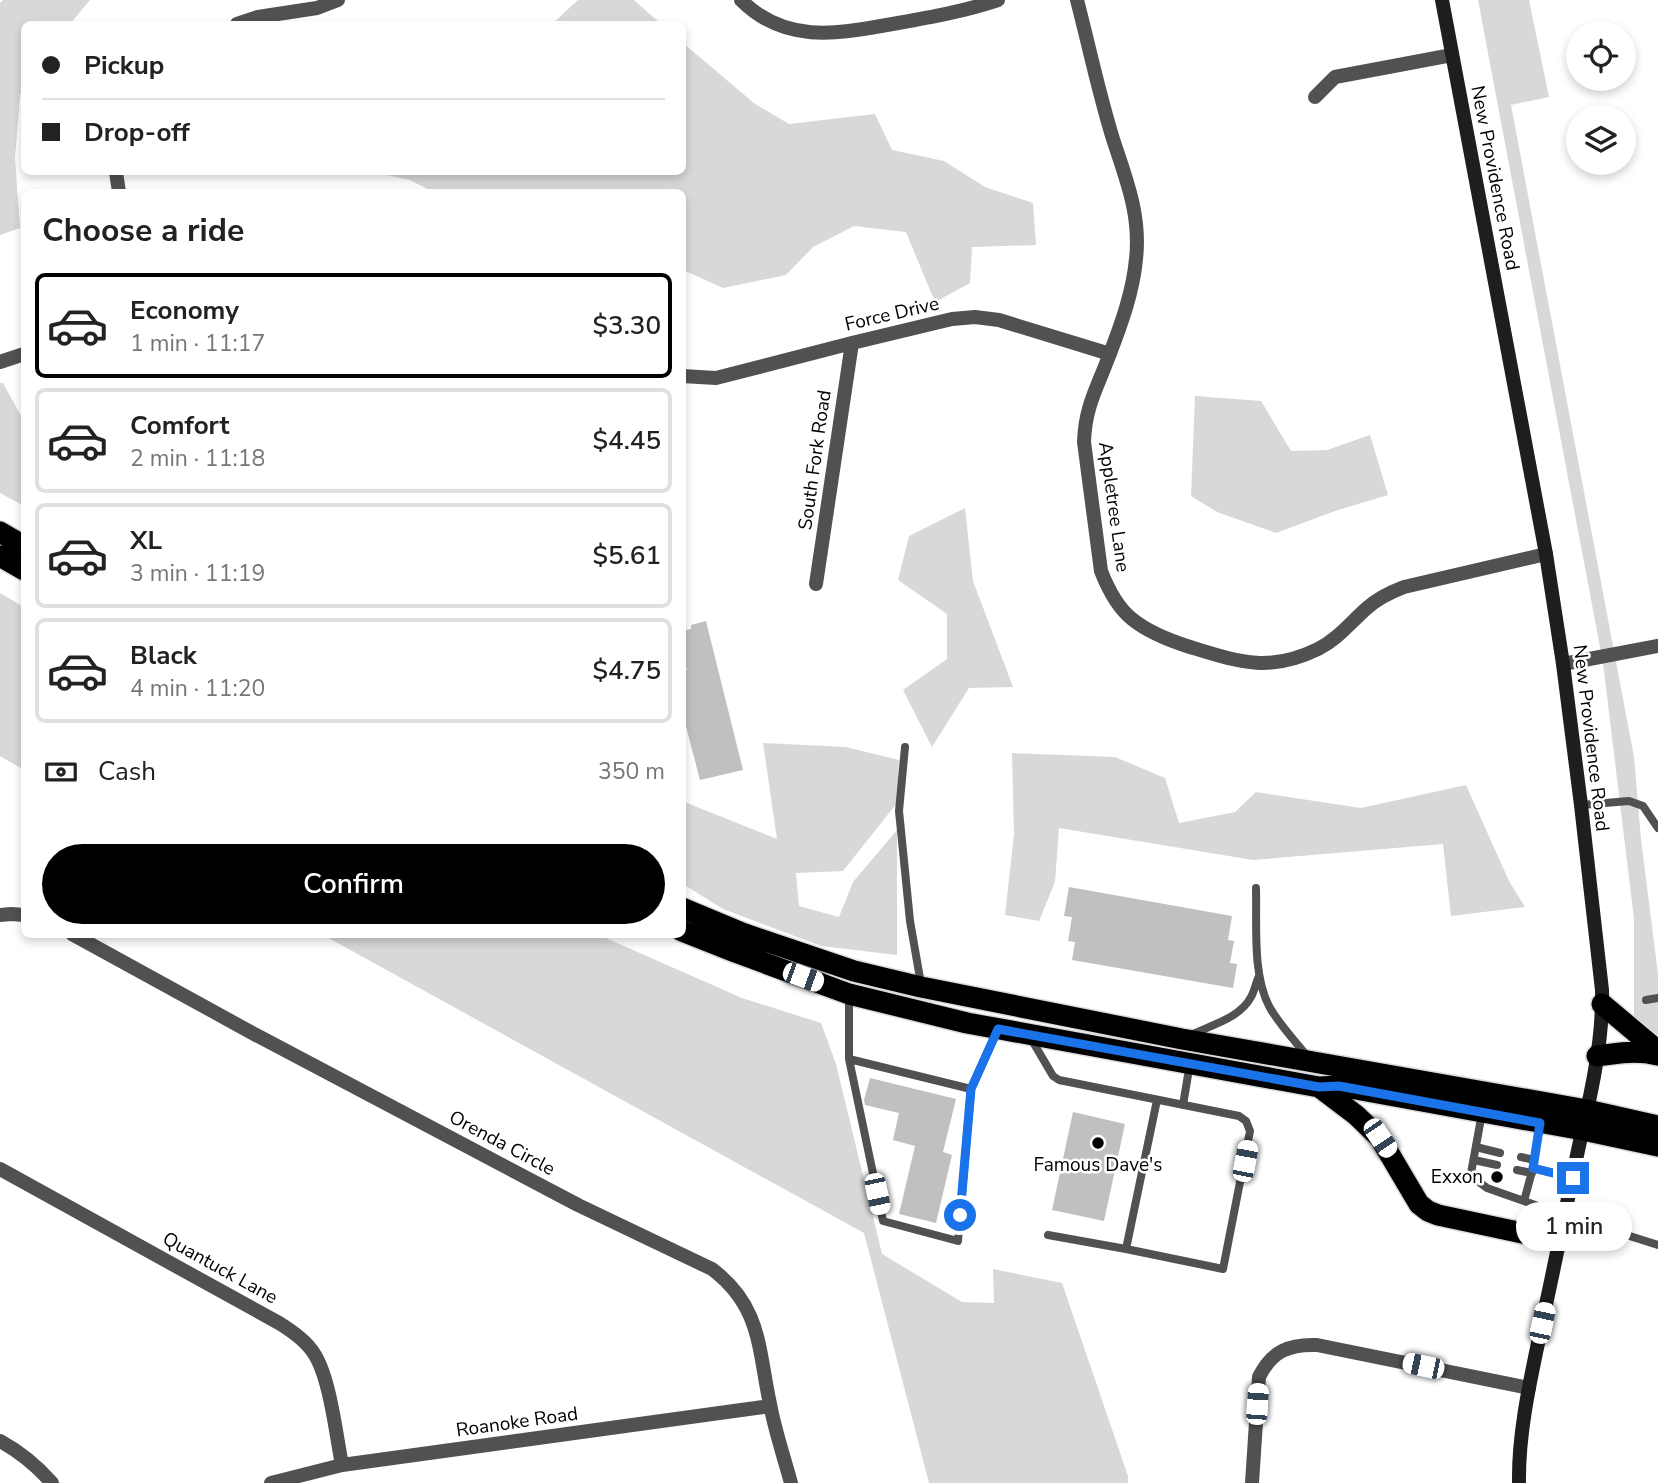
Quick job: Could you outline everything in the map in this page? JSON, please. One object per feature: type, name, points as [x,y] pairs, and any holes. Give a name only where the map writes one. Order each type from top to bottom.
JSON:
[{"type":"highway","points":[[0,532],[21,544]]},
{"type":"highway","points":[[0,556],[21,568]]},
{"type":"highway","points":[[686,910],[742,933],[854,971],[1182,1039],[1311,1061],[1585,1120],[1658,1146]]},
{"type":"highway","points":[[686,933],[849,994],[998,1029],[1319,1087],[1339,1086],[1540,1123],[1585,1120],[1658,1126]]},
{"type":"highway","points":[[1602,1004],[1658,1053]]},
{"type":"highway","points":[[1597,1056],[1630,1052],[1658,1053]]},
{"type":"highway","points":[[1319,1087],[1356,1115],[1380,1138],[1413,1195],[1428,1211],[1560,1241]]},
{"type":"street","points":[[246,21],[317,8],[338,0]]},
{"type":"street","points":[[741,0],[757,14],[778,25],[822,34],[844,33],[951,14],[998,0]]},
{"type":"street","name":"Appletree Lane","points":[[1077,0],[1133,199],[1136,223],[1137,257],[1130,294],[1084,423],[1084,442],[1101,571],[1108,590],[1120,607],[1133,620],[1151,631],[1179,643],[1244,663],[1282,662],[1320,648],[1338,637],[1369,606],[1392,592],[1417,583],[1546,554]]},
{"type":"street","name":"New Providence Road","points":[[1442,0],[1546,554],[1581,805],[1602,1004],[1597,1056],[1585,1120],[1529,1388],[1519,1467],[1520,1483]]},
{"type":"street","points":[[1315,97],[1335,77],[1452,55]]},
{"type":"street","name":"Force Drive","points":[[686,376],[716,378],[951,319],[975,317],[999,320],[1110,354]]},
{"type":"street","name":"South Fork Road","points":[[816,584],[852,343]]},
{"type":"street","points":[[0,362],[21,355]]},
{"type":"street","points":[[1563,664],[1658,646]]},
{"type":"street","points":[[0,915],[21,915]]},
{"type":"street","name":"Orenda Circle","points":[[79,938],[268,1042],[578,1205],[712,1269],[730,1284],[750,1313],[758,1335],[770,1406],[790,1483]]},
{"type":"street","name":"Quantuck Lane","points":[[0,1169],[279,1323],[304,1341],[314,1353],[326,1386],[342,1465]]},
{"type":"street","points":[[1252,1483],[1259,1377],[1275,1355],[1285,1349],[1300,1345],[1317,1345],[1529,1388]]},
{"type":"street","name":"Roanoke Road","points":[[271,1483],[342,1465],[770,1406]]},
{"type":"street","points":[[0,1441],[23,1455],[52,1483]]},
{"type":"lane","points":[[905,747],[899,811],[910,922],[921,987]]},
{"type":"lane","points":[[1581,805],[1629,801],[1643,806],[1658,828]]},
{"type":"lane","points":[[1256,888],[1259,976],[1263,991],[1271,1009],[1311,1061]]},
{"type":"lane","points":[[1182,1039],[1242,1009],[1252,996],[1259,976]]},
{"type":"lane","points":[[849,994],[849,1059],[883,1221],[958,1241],[971,1089],[998,1029]]},
{"type":"lane","points":[[1646,999],[1658,998]]},
{"type":"lane","points":[[1028,1034],[1053,1076],[1059,1080],[1239,1116],[1246,1121],[1250,1134],[1223,1269],[1048,1236]]},
{"type":"lane","points":[[849,1059],[971,1089]]},
{"type":"lane","points":[[1183,1105],[1190,1063]]},
{"type":"lane","points":[[1126,1249],[1157,1100]]},
{"type":"lane","points":[[1482,1112],[1471,1173],[1479,1182],[1487,1188],[1566,1216],[1658,1245]]},
{"type":"lane","points":[[1524,1201],[1540,1123]]},
{"type":"lane","points":[[1476,1147],[1500,1153]]},
{"type":"lane","points":[[1521,1157],[1533,1167],[1573,1178]]},
{"type":"lane","points":[[1474,1160],[1497,1165]]},
{"type":"lane","points":[[1517,1170],[1533,1167]]},
{"type":"shaded area","points":[[3,0],[90,0],[72,21],[21,21],[21,94],[15,158],[20,228],[0,235],[0,3]]},
{"type":"shaded area","points":[[578,0],[634,0],[658,21],[555,21]]},
{"type":"shaded area","points":[[1478,0],[1529,0],[1549,97],[1511,105],[1634,757],[1658,974],[1658,1039],[1634,1022],[1634,919],[1603,663]]},
{"type":"shaded area","points":[[686,46],[755,104],[789,124],[875,114],[892,150],[944,161],[985,187],[1033,203],[1036,245],[972,247],[970,283],[935,302],[906,232],[854,226],[813,247],[786,275],[723,288],[686,271],[686,189],[427,189],[410,180],[387,175],[686,175]]},
{"type":"shaded area","points":[[0,383],[3,383],[21,416],[21,504],[0,493]]},
{"type":"shaded area","points":[[1195,396],[1261,401],[1291,451],[1327,450],[1370,435],[1388,495],[1276,533],[1217,512],[1191,496]]},
{"type":"shaded area","points":[[965,508],[973,581],[1013,687],[969,688],[932,747],[903,690],[947,659],[947,614],[898,580],[909,536]]},
{"type":"shaded area","points":[[0,593],[21,605],[21,768],[0,756]]},
{"type":"shaded area","points":[[763,743],[846,747],[899,760],[897,803],[843,871],[796,873],[799,906],[839,917],[853,882],[897,830],[897,955],[821,946],[723,909],[686,886],[686,803],[777,839]]},
{"type":"shaded area","points":[[1012,753],[1115,757],[1165,778],[1179,823],[1235,812],[1256,792],[1361,808],[1466,785],[1509,881],[1525,907],[1451,916],[1443,844],[1253,860],[1059,828],[1055,882],[1039,921],[1005,915],[1014,834]]},
{"type":"shaded area","points":[[328,938],[606,938],[742,998],[821,1023],[836,1064],[882,1254],[962,1302],[994,1303],[993,1269],[1062,1283],[1128,1476],[1128,1483],[929,1483],[864,1233]]},
{"type":"building","points":[[706,621],[743,770],[700,780],[686,726],[686,630],[691,629],[691,625]]},
{"type":"building","points":[[1069,887],[1232,916],[1228,940],[1234,941],[1230,963],[1237,964],[1233,988],[1072,960],[1075,942],[1068,941],[1072,917],[1064,916]]},
{"type":"building","points":[[870,1078],[956,1099],[943,1152],[952,1155],[936,1223],[899,1214],[915,1146],[893,1140],[899,1113],[865,1105]]},
{"type":"building","points":[[1073,1112],[1125,1124],[1104,1221],[1052,1210]]},
{"type":"place","name":"Famous Dave's","points":[[1098,1143]]},
{"type":"place","name":"Exxon","points":[[1497,1177]]},
{"type":"route","points":[[960,1215],[971,1089],[998,1029],[1319,1087],[1339,1086],[1540,1123],[1533,1168],[1573,1178]]}]
